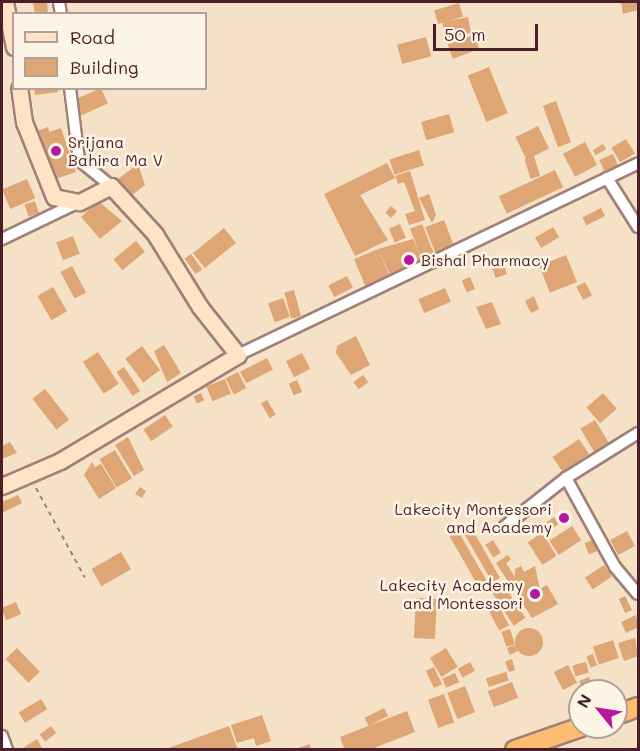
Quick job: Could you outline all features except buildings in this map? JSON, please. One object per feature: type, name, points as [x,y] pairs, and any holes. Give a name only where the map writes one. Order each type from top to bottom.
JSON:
[{"type":"highway","points":[[515,750],[568,732]]},
{"type":"main road","points":[[5,2],[12,37]]},
{"type":"main road","points":[[2,486],[30,474],[238,355],[200,308],[156,234],[111,186],[80,202],[54,197],[24,122],[19,90]]},
{"type":"street","points":[[70,90],[79,160],[111,186]]},
{"type":"street","points":[[238,355],[639,163]]},
{"type":"street","points":[[607,178],[639,227]]},
{"type":"street","points":[[2,239],[80,202]]},
{"type":"street","points":[[504,527],[566,478],[639,433]]},
{"type":"street","points":[[566,478],[615,567],[639,594]]},
{"type":"street","points":[[2,736],[7,750]]},
{"type":"path","points":[[30,474],[86,578]]},
{"type":"place","name":"Srijana Bahira Ma V","points":[[56,151]]},
{"type":"place","name":"Bishal Pharmacy","points":[[409,260]]},
{"type":"place","name":"Lakecity Montessori and Academy","points":[[564,518]]},
{"type":"place","name":"Lakecity Academy and Montessori","points":[[535,594]]}]
